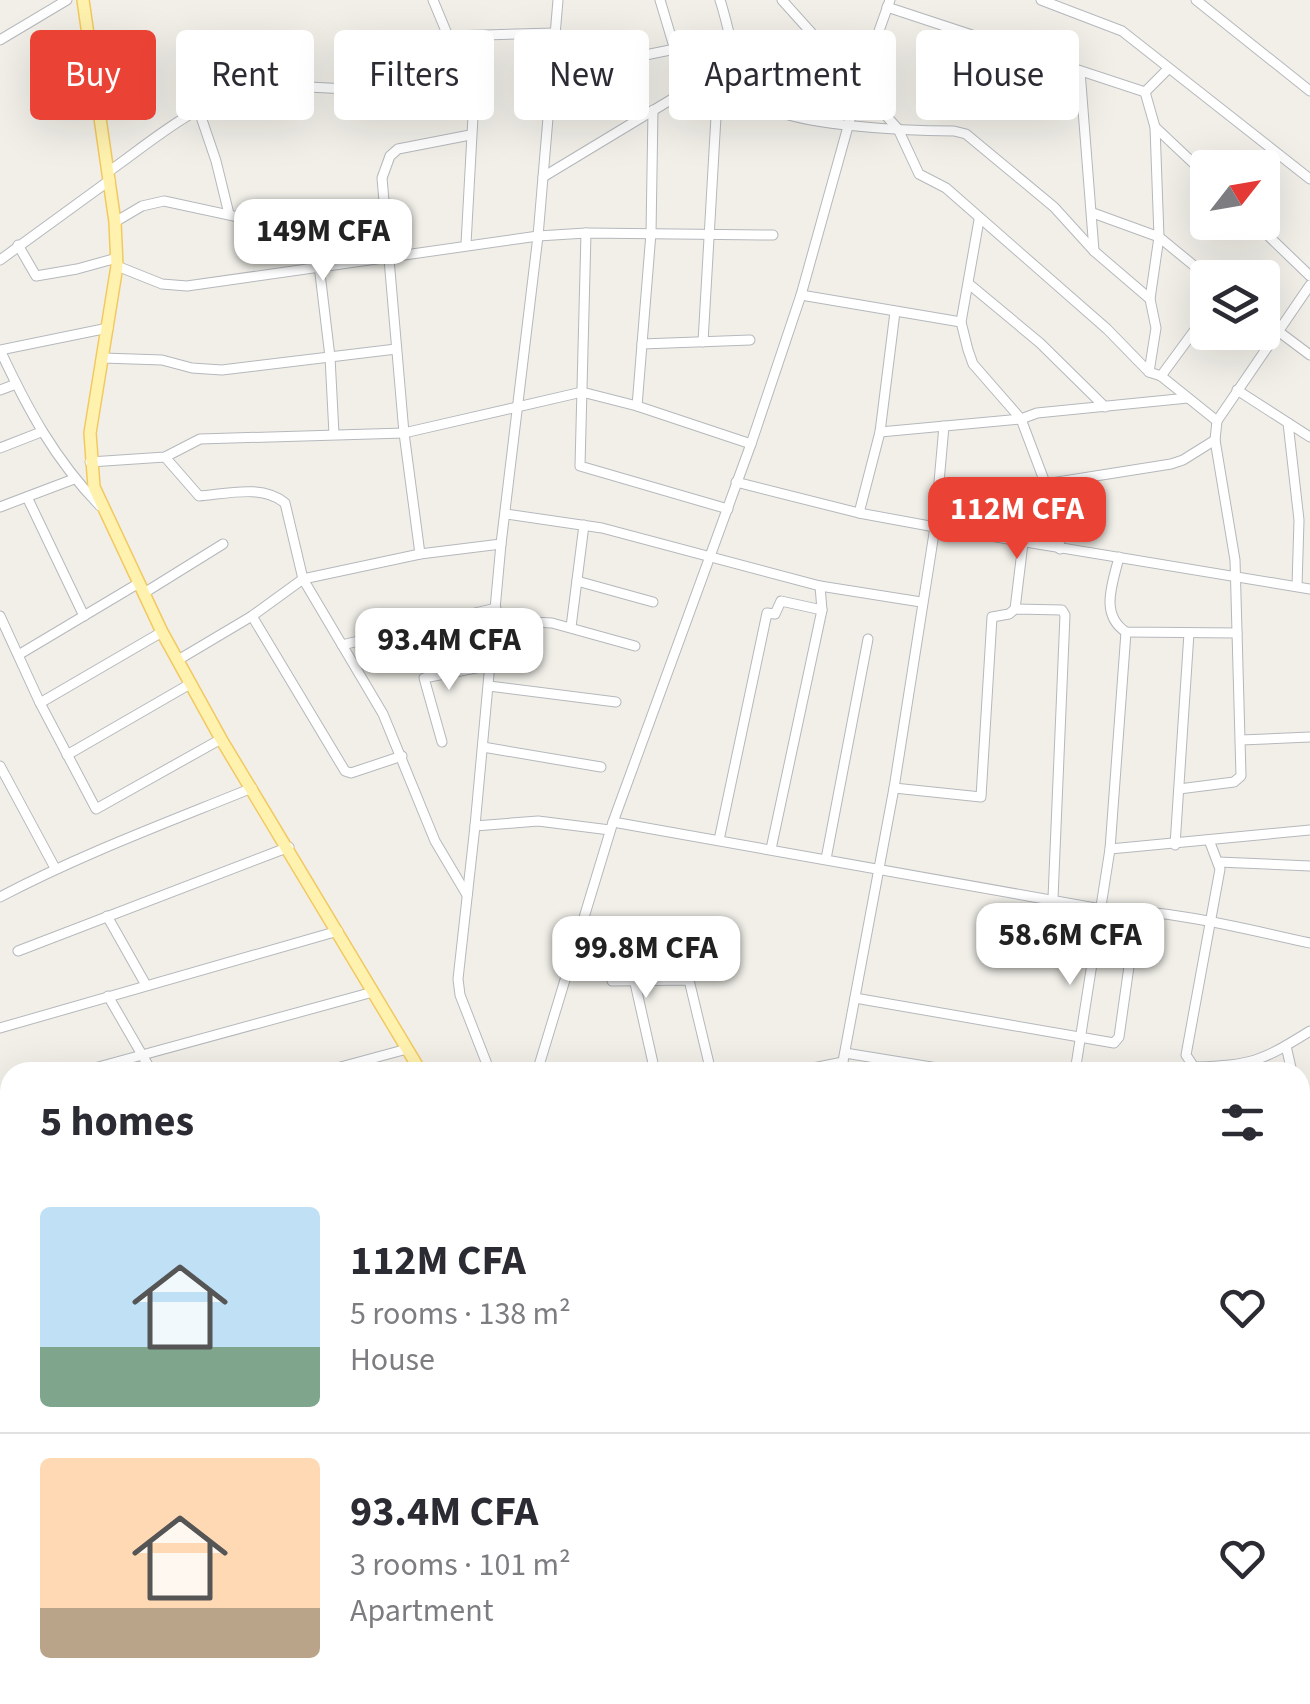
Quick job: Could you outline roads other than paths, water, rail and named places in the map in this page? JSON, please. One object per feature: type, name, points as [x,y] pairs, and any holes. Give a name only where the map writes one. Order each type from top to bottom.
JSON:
[{"type":"main road","points":[[83,0],[115,222],[117,262],[92,411],[90,462],[102,508],[162,632],[221,739],[415,1062]]},
{"type":"street","points":[[0,40],[67,0]]},
{"type":"street","points":[[433,0],[446,30]]},
{"type":"street","points":[[554,30],[558,0]]},
{"type":"street","points":[[660,0],[669,30]]},
{"type":"street","points":[[720,0],[729,30]]},
{"type":"street","points":[[782,0],[807,30]]},
{"type":"street","points":[[1041,0],[1122,31],[1310,180]]},
{"type":"street","points":[[1196,0],[1310,90]]},
{"type":"street","points":[[879,30],[888,4],[1145,92]]},
{"type":"street","points":[[1080,70],[1094,250]]},
{"type":"street","points":[[1145,92],[1167,70]]},
{"type":"street","points":[[1145,92],[1155,127],[1158,237],[1150,299],[1156,328],[1149,372]]},
{"type":"street","points":[[543,177],[669,100]]},
{"type":"street","points":[[637,406],[651,233],[653,110]]},
{"type":"street","points":[[0,260],[182,120]]},
{"type":"street","points":[[202,120],[228,214]]},
{"type":"street","points":[[466,244],[471,120]]},
{"type":"street","points":[[486,1062],[458,987],[547,120]]},
{"type":"street","points":[[704,342],[716,120]]},
{"type":"street","points":[[818,120],[847,128],[966,134],[1054,207],[1094,250],[1150,299]]},
{"type":"street","points":[[540,1062],[612,826],[728,509],[801,294],[850,120]]},
{"type":"street","points":[[889,120],[898,129],[919,174],[946,188],[1107,328],[1149,372],[1161,376],[1216,422]]},
{"type":"street","points":[[1155,127],[1190,161]]},
{"type":"street","points":[[420,554],[404,433],[382,178],[390,156],[408,146],[470,134]]},
{"type":"street","points":[[115,222],[142,206],[164,202],[257,221],[288,216],[340,220],[350,261]]},
{"type":"street","points":[[1093,213],[1158,237],[1190,263]]},
{"type":"street","points":[[979,220],[961,322],[973,364],[1021,419],[1056,512],[1060,549]]},
{"type":"street","points":[[586,233],[580,466],[728,509]]},
{"type":"street","points":[[18,246],[36,276],[117,262],[162,284],[187,286],[538,236],[773,235]]},
{"type":"street","points":[[1273,240],[1310,276]]},
{"type":"street","points":[[319,265],[334,434]]},
{"type":"street","points":[[969,284],[1040,342],[1105,407]]},
{"type":"street","points":[[1280,326],[1310,285]]},
{"type":"street","points":[[801,294],[961,322]]},
{"type":"street","points":[[858,513],[880,432],[895,312]]},
{"type":"street","points":[[102,508],[74,479],[41,432],[0,350],[108,328]]},
{"type":"street","points":[[1280,332],[1310,355]]},
{"type":"street","points":[[1161,376],[1190,337]]},
{"type":"street","points":[[642,344],[750,340]]},
{"type":"street","points":[[103,358],[162,360],[222,370],[396,349]]},
{"type":"street","points":[[1179,789],[1239,779],[1242,771],[1234,540],[1215,440],[1216,422],[1264,350]]},
{"type":"street","points":[[0,390],[16,384]]},
{"type":"street","points":[[1237,390],[1310,437]]},
{"type":"street","points":[[90,462],[166,457],[200,439],[404,433],[582,392],[751,444]]},
{"type":"street","points":[[880,432],[1188,398]]},
{"type":"street","points":[[1288,423],[1299,520],[1297,586]]},
{"type":"street","points":[[843,1062],[894,788],[935,527],[944,426]]},
{"type":"street","points":[[0,448],[41,432]]},
{"type":"street","points":[[1046,484],[1171,464],[1215,440]]},
{"type":"street","points":[[166,457],[199,496],[248,492],[275,495],[285,503],[303,579],[383,714],[435,841],[467,894]]},
{"type":"street","points":[[0,507],[74,479]]},
{"type":"street","points":[[736,482],[858,513],[1310,589]]},
{"type":"street","points":[[27,497],[84,616]]},
{"type":"street","points":[[506,514],[584,525],[820,586],[921,602]]},
{"type":"street","points":[[570,627],[584,525]]},
{"type":"street","points":[[1016,608],[1022,543]]},
{"type":"street","points":[[20,654],[223,544]]},
{"type":"street","points":[[178,660],[252,616],[303,579],[420,554],[501,544]]},
{"type":"street","points":[[1118,556],[1109,604],[1113,618],[1126,632],[1237,634]]},
{"type":"street","points":[[577,582],[653,602]]},
{"type":"street","points":[[770,850],[822,610],[820,586]]},
{"type":"street","points":[[719,840],[766,612],[775,614],[782,602],[822,610]]},
{"type":"street","points":[[342,646],[496,608]]},
{"type":"street","points":[[894,788],[981,797],[992,617],[1009,614],[1016,608],[1062,610],[1065,615],[1053,898]]},
{"type":"street","points":[[0,616],[96,810],[221,739]]},
{"type":"street","points":[[252,616],[345,771],[351,773],[402,756]]},
{"type":"street","points":[[495,620],[570,627],[634,646]]},
{"type":"street","points":[[40,703],[162,632]]},
{"type":"street","points":[[1077,1062],[1110,849],[1126,632]]},
{"type":"street","points":[[1174,845],[1189,634]]},
{"type":"street","points":[[826,859],[868,640]]},
{"type":"street","points":[[442,742],[424,678],[491,665]]},
{"type":"street","points":[[68,755],[190,684]]},
{"type":"street","points":[[489,686],[616,702]]},
{"type":"street","points":[[1241,740],[1310,737]]},
{"type":"street","points":[[483,747],[602,767]]},
{"type":"street","points":[[0,766],[55,868]]},
{"type":"street","points":[[0,897],[55,868],[252,788]]},
{"type":"street","points":[[476,826],[538,820],[719,840],[1053,898],[1101,910],[1137,910],[1212,921],[1310,943]]},
{"type":"street","points":[[1110,849],[1310,830]]},
{"type":"street","points":[[1189,1062],[1186,1054],[1220,870],[1209,840]]},
{"type":"street","points":[[18,952],[288,848]]},
{"type":"street","points":[[1218,862],[1310,866]]},
{"type":"street","points":[[855,998],[1114,1043],[1119,1037],[1137,910]]},
{"type":"street","points":[[107,916],[146,985]]},
{"type":"street","points":[[0,1028],[338,932]]},
{"type":"street","points":[[612,981],[688,980],[708,1062]]},
{"type":"street","points":[[635,983],[654,1062]]},
{"type":"street","points":[[116,1062],[373,992]]},
{"type":"street","points":[[108,996],[146,1062]]},
{"type":"street","points":[[1254,1062],[1310,1031]]},
{"type":"street","points":[[1286,1046],[1290,1062]]},
{"type":"street","points":[[359,1062],[407,1049]]}]
